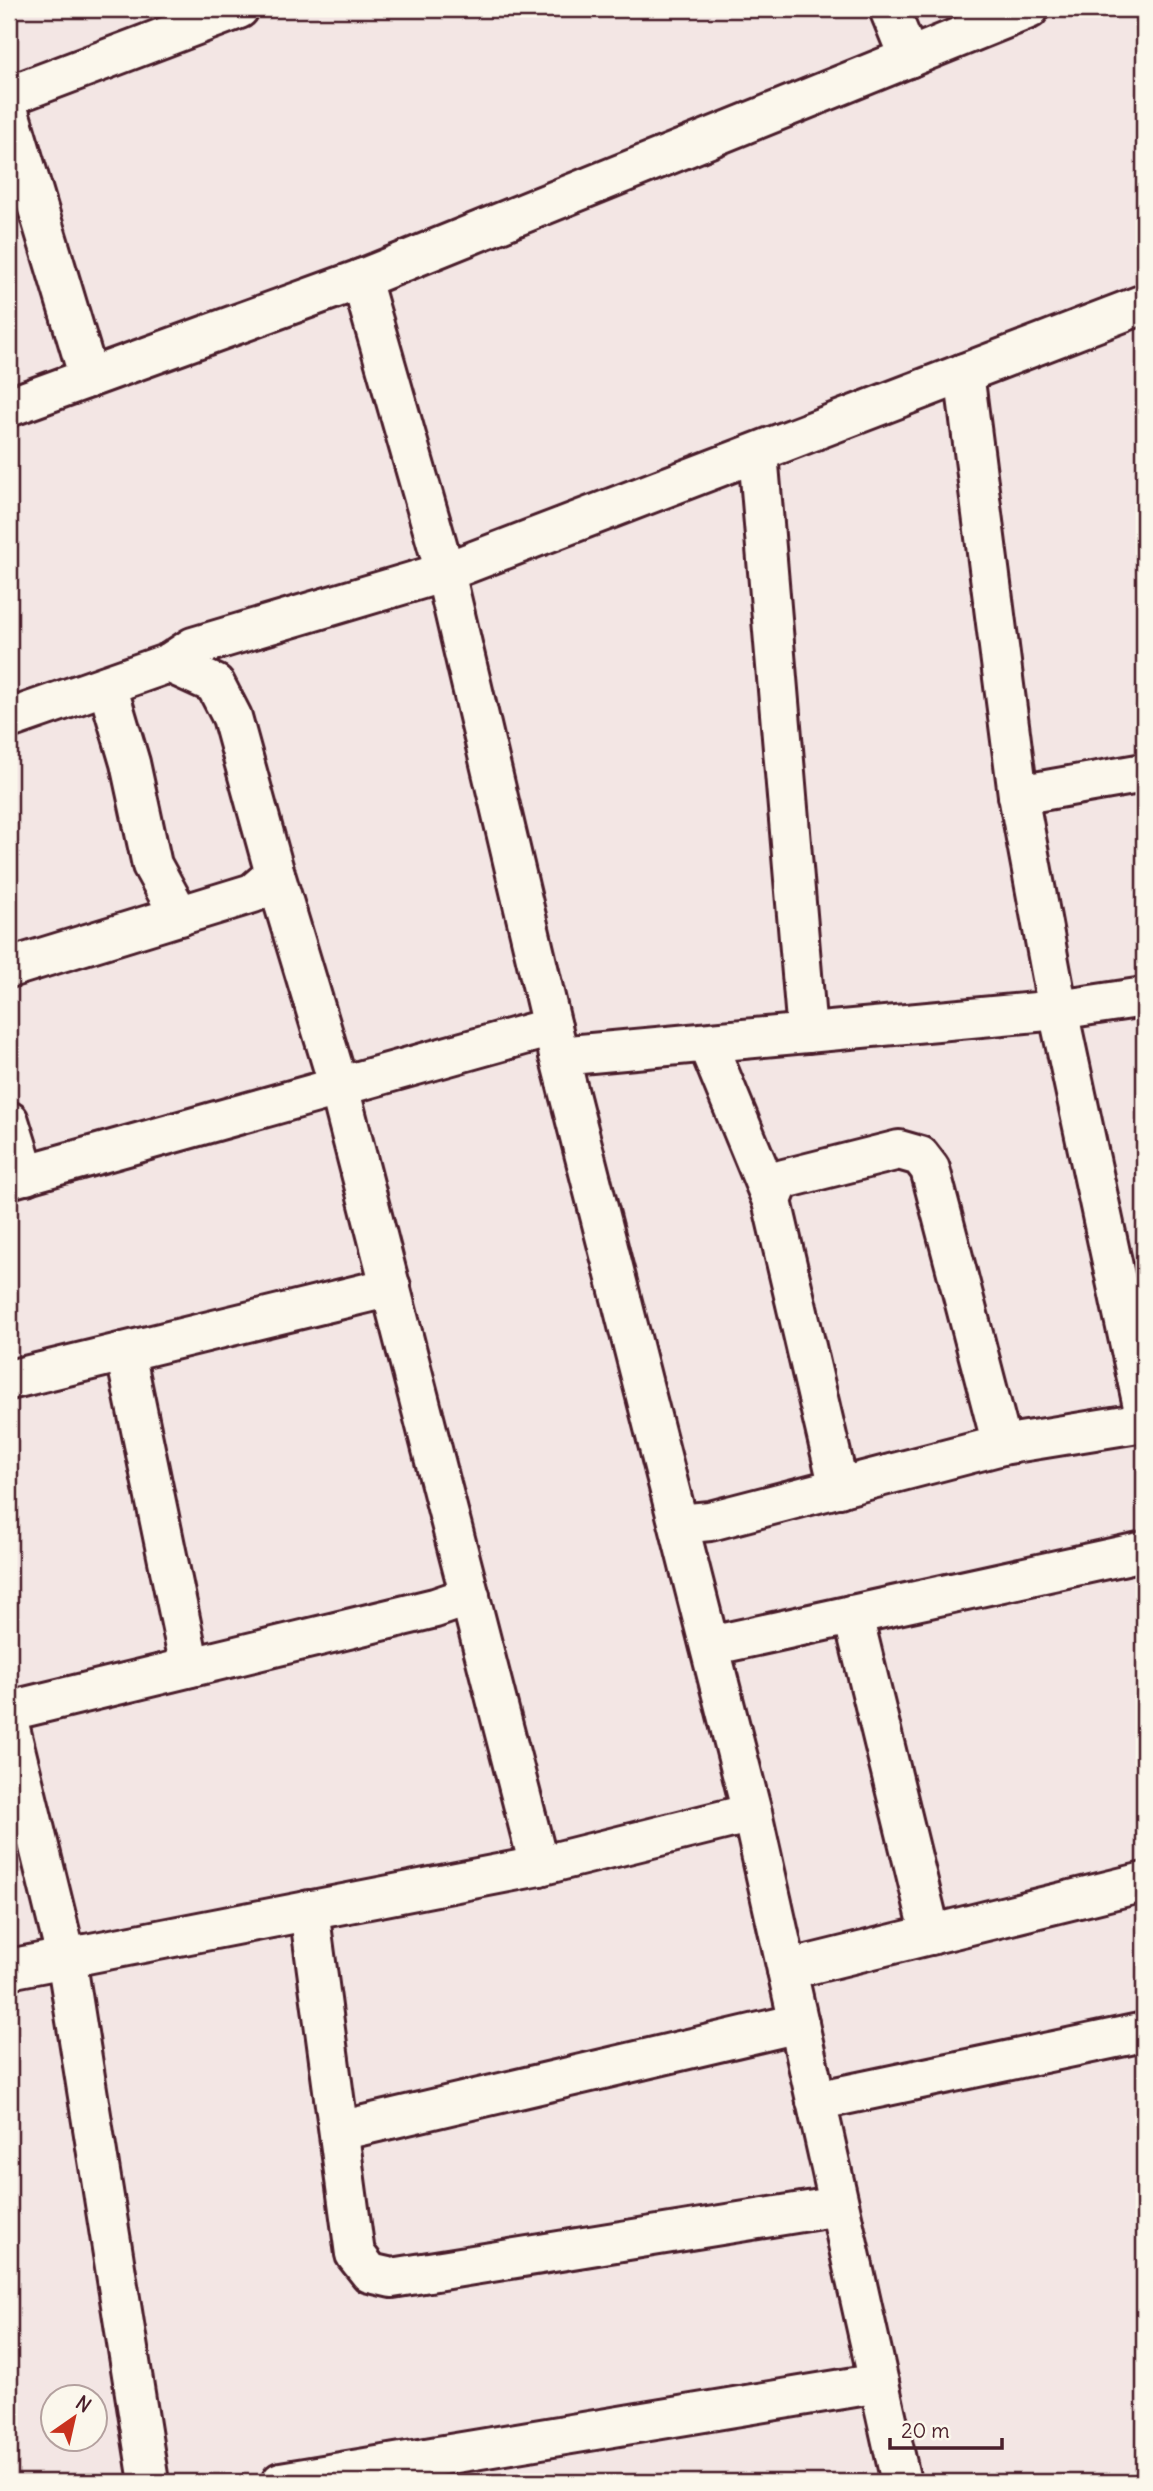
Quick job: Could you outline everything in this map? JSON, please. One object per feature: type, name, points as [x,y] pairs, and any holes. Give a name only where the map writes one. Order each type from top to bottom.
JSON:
[{"type":"street","points":[[889,9],[909,58]]},
{"type":"street","points":[[9,407],[361,279],[1029,9]]},
{"type":"street","points":[[9,96],[235,10]]},
{"type":"street","points":[[9,112],[89,378]]},
{"type":"street","points":[[361,279],[445,572],[555,1042],[752,1812],[901,2482]]},
{"type":"street","points":[[9,719],[169,663],[193,647],[445,572],[1144,304]]},
{"type":"street","points":[[964,373],[1018,795],[1058,1010],[1144,1411]]},
{"type":"street","points":[[758,453],[807,1033]]},
{"type":"street","points":[[169,663],[215,684],[232,717],[275,874],[339,1087],[540,1866]]},
{"type":"street","points":[[107,685],[130,763],[152,864],[180,916]]},
{"type":"street","points":[[1018,795],[1144,774]]},
{"type":"street","points":[[9,968],[253,893],[275,874]]},
{"type":"street","points":[[9,1121],[17,1177],[339,1087],[555,1042],[707,1043],[1058,1010],[1144,998]]},
{"type":"street","points":[[707,1043],[772,1201],[839,1488]]},
{"type":"street","points":[[772,1201],[784,1179],[899,1150],[920,1156],[930,1169],[1002,1445]]},
{"type":"street","points":[[9,1380],[391,1287]]},
{"type":"street","points":[[125,1352],[190,1667]]},
{"type":"street","points":[[679,1524],[710,1521],[1002,1445],[1144,1422]]},
{"type":"street","points":[[710,1646],[1144,1551]]},
{"type":"street","points":[[9,1711],[435,1608],[470,1596]]},
{"type":"street","points":[[851,1615],[858,1632],[931,1935]]},
{"type":"street","points":[[9,1724],[66,1957],[149,2482]]},
{"type":"street","points":[[9,1969],[540,1866],[752,1812]]},
{"type":"street","points":[[787,1970],[1144,1882]]},
{"type":"street","points":[[309,1910],[355,2254],[370,2273],[392,2278],[839,2206]]},
{"type":"street","points":[[339,2131],[799,2023]]},
{"type":"street","points":[[816,2101],[1144,2032]]},
{"type":"street","points":[[281,2482],[879,2383]]}]
